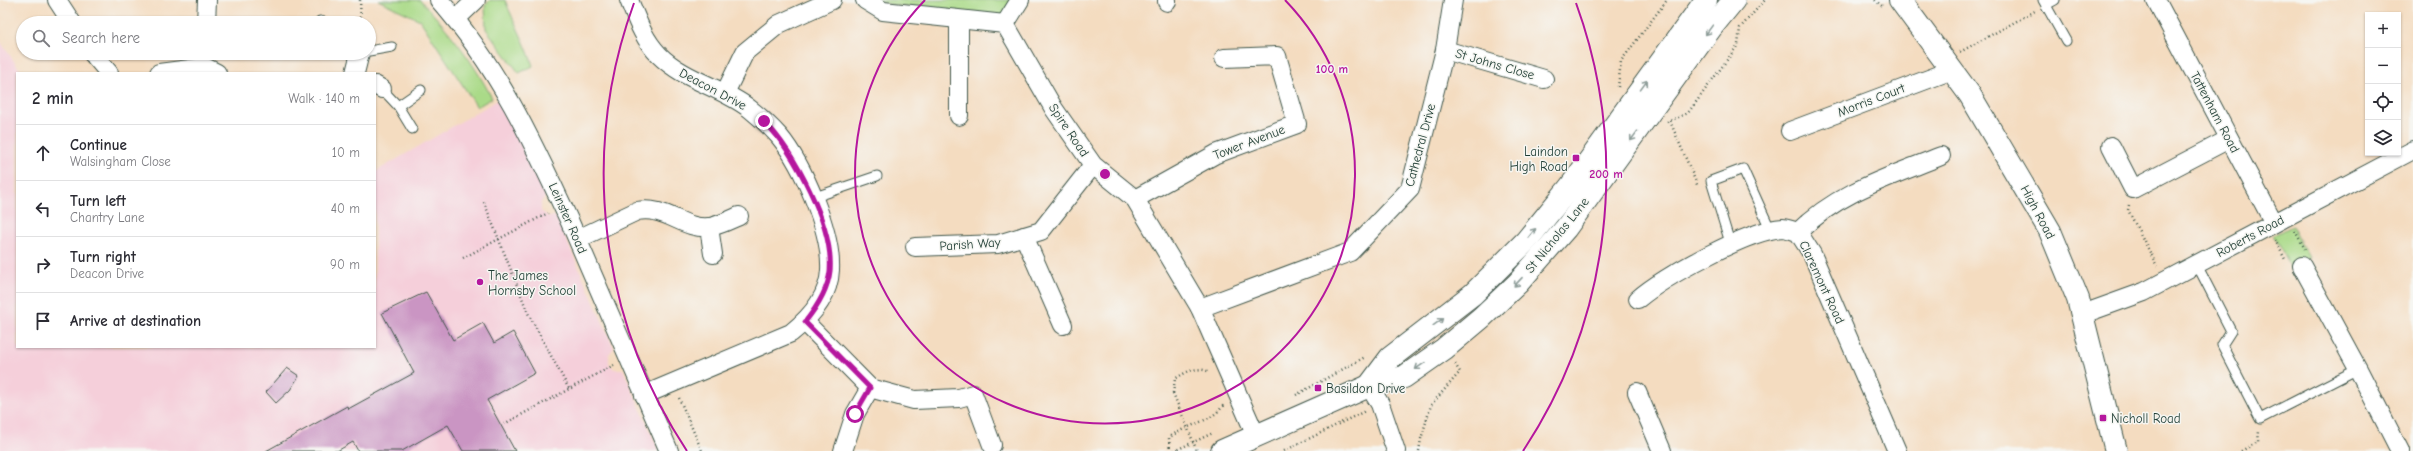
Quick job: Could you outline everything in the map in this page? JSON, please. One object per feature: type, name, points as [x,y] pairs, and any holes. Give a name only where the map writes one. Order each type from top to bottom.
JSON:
[{"type":"main road","name":"St Nicholas Lane","points":[[1374,395],[1390,358],[1473,294],[1526,241],[1570,186],[1706,0]]},
{"type":"main road","name":"St Nicholas Lane","points":[[1222,451],[1256,436],[1374,395],[1404,377],[1444,349],[1481,318],[1518,283],[1566,228],[1711,28],[1734,0]]},
{"type":"main road","name":"High Road","points":[[1900,0],[1948,64],[2003,147],[2050,231],[2083,314],[2087,340],[2116,451]]},
{"type":"street","points":[[57,0],[67,16]]},
{"type":"street","points":[[206,16],[207,0]]},
{"type":"street","name":"Leinster Road","points":[[439,0],[456,19],[497,76],[521,119],[578,240],[669,451]]},
{"type":"street","points":[[456,19],[476,0]]},
{"type":"street","name":"Deacon Drive","points":[[628,0],[647,41],[660,56],[679,72],[725,93],[749,108],[779,136],[791,154],[812,198],[829,252],[830,271],[825,289],[817,307],[805,322],[791,333],[644,395]]},
{"type":"street","points":[[725,93],[745,52],[779,24],[832,0]]},
{"type":"street","points":[[865,0],[883,11],[1005,24],[1020,0]]},
{"type":"street","name":"Cathedral Drive","points":[[1200,308],[1350,252],[1410,189],[1445,50],[1453,0]]},
{"type":"street","name":"Tattenham Road","points":[[2156,0],[2276,222]]},
{"type":"street","points":[[959,20],[959,116]]},
{"type":"street","name":"Spire Road","points":[[1005,24],[1054,110],[1093,165],[1135,198],[1200,308],[1256,436]]},
{"type":"street","name":"St Johns Close","points":[[1445,50],[1544,79]]},
{"type":"street","name":"Tower Avenue","points":[[1135,198],[1216,154],[1297,124],[1277,56],[1224,58]]},
{"type":"street","points":[[98,60],[108,72]]},
{"type":"street","points":[[355,72],[358,60]]},
{"type":"street","points":[[165,72],[209,64]]},
{"type":"street","name":"Morris Court","points":[[1790,131],[1942,74],[1948,64]]},
{"type":"street","points":[[2111,146],[2133,189],[2230,139]]},
{"type":"street","name":"Roberts Road","points":[[2083,314],[2137,295],[2165,282],[2413,150]]},
{"type":"street","points":[[1798,232],[1812,218],[1848,193],[1941,156]]},
{"type":"street","name":"Parish Way","points":[[915,247],[998,244],[1041,231],[1093,165]]},
{"type":"street","points":[[578,240],[631,214],[646,209],[659,210],[681,221],[697,226],[709,227],[740,216]]},
{"type":"street","points":[[709,227],[714,254]]},
{"type":"street","name":"Claremont Road","points":[[1638,299],[1654,286],[1677,272],[1747,238],[1784,228],[1798,232],[1812,254],[1897,451]]},
{"type":"street","points":[[1024,236],[1063,326]]},
{"type":"street","points":[[2302,266],[2358,369],[2404,447]]},
{"type":"street","points":[[805,322],[870,388],[914,400],[959,398],[972,394],[992,445]]},
{"type":"street","points":[[843,451],[852,420],[870,388]]},
{"type":"street","points":[[1637,392],[1662,451]]},
{"type":"street","points":[[1374,395],[1396,451]]},
{"type":"lane","points":[[2055,0],[2044,2],[2066,41]]},
{"type":"lane","points":[[376,50],[392,47]]},
{"type":"lane","points":[[379,87],[398,106],[412,129]]},
{"type":"lane","points":[[398,106],[421,90]]},
{"type":"lane","points":[[1731,246],[1711,181],[1744,169],[1771,232]]},
{"type":"lane","points":[[812,198],[877,176]]},
{"type":"lane","points":[[2197,265],[2231,331],[2222,344],[2260,418],[2358,369]]},
{"type":"path","points":[[360,0],[361,16]]},
{"type":"path","points":[[1618,89],[1621,61],[1667,0]]},
{"type":"path","points":[[1948,64],[2044,2]]},
{"type":"path","points":[[1670,121],[1699,190],[1712,185]]},
{"type":"path","points":[[2133,189],[2128,210],[2165,282]]},
{"type":"path","points":[[484,202],[500,238],[528,313],[569,389]]},
{"type":"path","points":[[463,258],[562,205]]},
{"type":"path","points":[[2276,222],[2311,261],[2292,272],[2276,222]]},
{"type":"path","points":[[1291,398],[1369,355]]},
{"type":"path","points":[[504,424],[628,357]]},
{"type":"path","points":[[1419,451],[1431,405],[1460,372],[1454,363]]},
{"type":"path","points":[[1197,451],[1173,393],[1175,379],[1186,371],[1195,368],[1213,374]]},
{"type":"path","points":[[678,394],[702,451]]},
{"type":"path","points":[[1284,451],[1374,395]]},
{"type":"path","points":[[1170,451],[1169,438],[1176,432],[1220,411],[1225,401]]},
{"type":"path","points":[[2241,451],[2258,442],[2260,418]]},
{"type":"shaded area","name":"The James Hornsby School","points":[[0,41],[21,72],[16,72],[16,348],[376,348],[376,171],[501,98],[547,195],[541,202],[541,211],[549,217],[556,216],[614,348],[609,354],[609,363],[614,369],[623,369],[659,451],[0,451]]},
{"type":"green space","points":[[378,0],[420,0],[460,46],[485,84],[492,98],[477,107],[420,20]]},
{"type":"green space","points":[[490,0],[505,0],[533,66],[519,73],[486,29],[485,5]]},
{"type":"green space","points":[[865,0],[1020,0],[1005,24]]},
{"type":"green space","points":[[2292,226],[2309,258],[2291,268],[2273,236]]},
{"type":"building","name":"The James Hornsby School","points":[[426,292],[453,340],[483,323],[494,343],[513,332],[535,373],[487,400],[515,451],[463,451],[448,425],[402,451],[358,451],[353,442],[337,451],[266,451],[347,406],[348,409],[414,373],[382,313]]},
{"type":"building","points":[[287,368],[299,376],[290,390],[276,403],[266,392]]},
{"type":"place","name":"Laindon High Road","points":[[1576,158]]},
{"type":"place","name":"The James Hornsby School","points":[[480,282]]},
{"type":"place","name":"Basildon Drive","points":[[1318,388]]},
{"type":"place","name":"Nicholl Road","points":[[2103,418]]},
{"type":"route","points":[[764,121],[779,136],[791,154],[812,198],[824,231],[829,252],[830,271],[825,289],[817,307],[805,322],[870,388],[855,414]]}]
